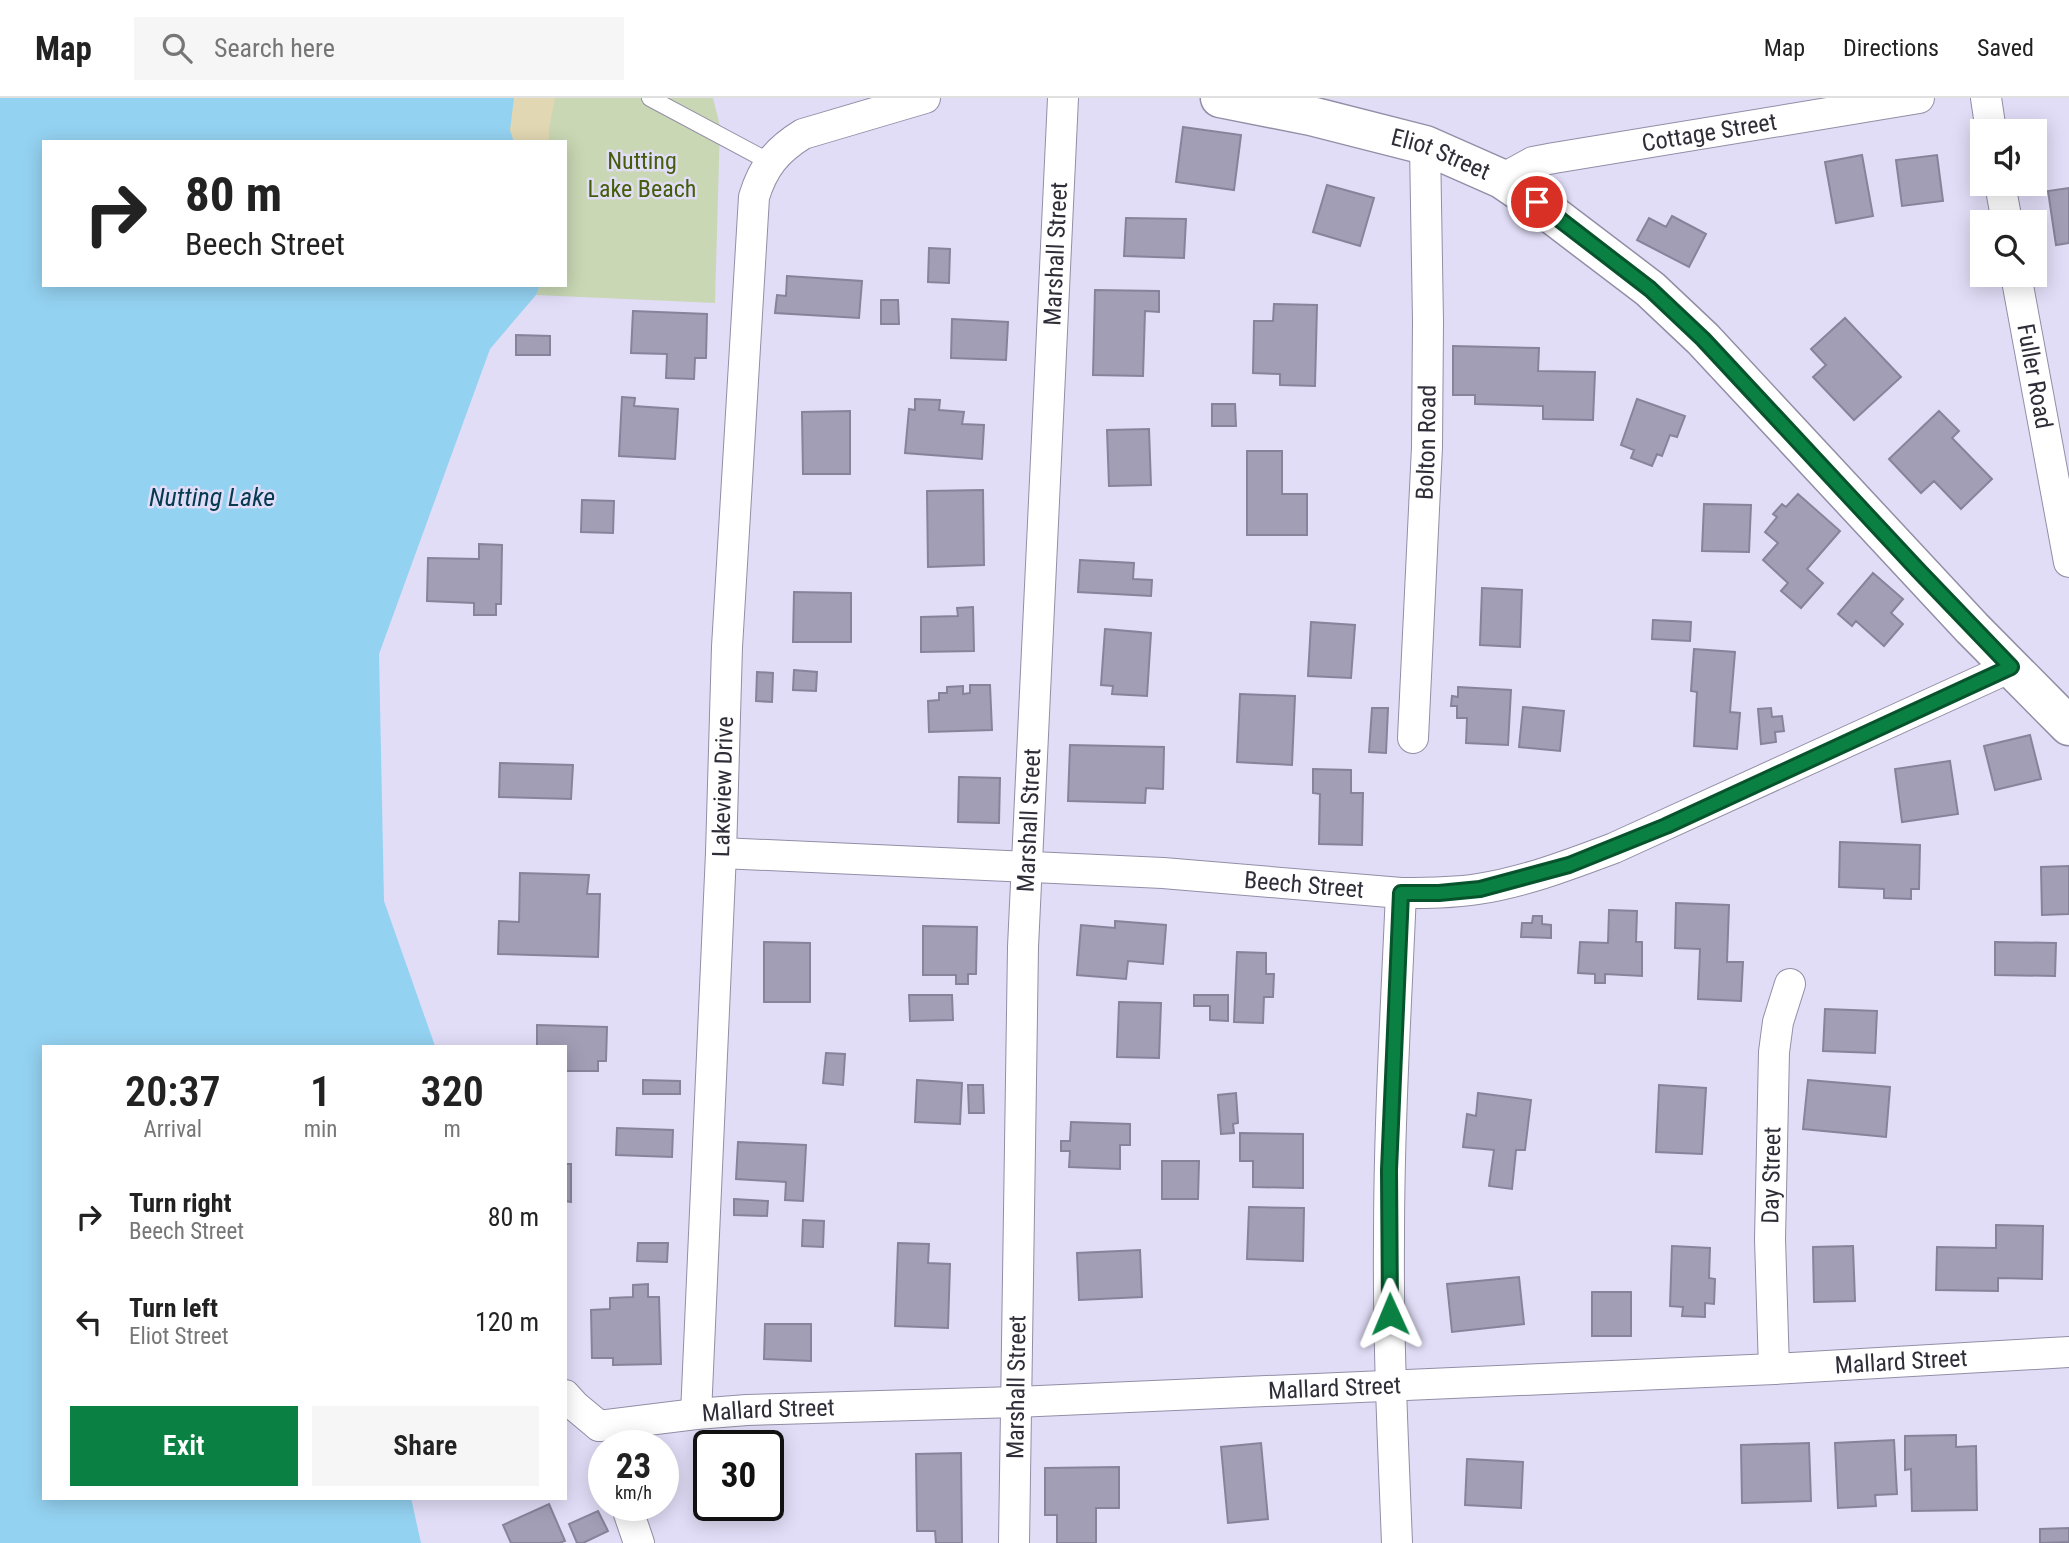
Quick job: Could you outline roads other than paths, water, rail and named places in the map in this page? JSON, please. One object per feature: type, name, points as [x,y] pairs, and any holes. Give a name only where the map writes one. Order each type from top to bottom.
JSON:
[{"type":"street","points":[[768,161],[786,144],[803,134],[925,98]]},
{"type":"street","name":"Marshall Street","points":[[1014,1543],[1023,947],[1063,98]]},
{"type":"street","name":"Eliot Street","points":[[1220,98],[1311,116],[1424,145],[1502,179],[1537,202],[1650,289],[1694,330],[2069,726]]},
{"type":"street","name":"Cottage Street","points":[[1502,179],[1534,162],[1554,158],[1919,98]]},
{"type":"street","points":[[1986,98],[1989,119]]},
{"type":"street","name":"Bolton Road","points":[[1413,738],[1427,447],[1424,145]]},
{"type":"street","name":"Lakeview Drive","points":[[696,1414],[721,853],[727,647],[747,342],[751,216],[759,179],[768,161]]},
{"type":"street","name":"Fuller Road","points":[[2018,287],[2069,562]]},
{"type":"street","name":"Beech Street","points":[[721,853],[1163,873],[1401,893],[1480,889],[1569,865],[1666,826],[2011,667]]},
{"type":"street","points":[[1397,1543],[1391,1385],[1389,1170],[1401,893]]},
{"type":"street","name":"Day Street","points":[[1774,1369],[1770,1239],[1774,1052],[1790,984]]},
{"type":"street","name":"Mallard Street","points":[[628,1430],[696,1414],[1774,1369],[2069,1353]]},
{"type":"street","points":[[567,1397],[597,1430]]},
{"type":"street","points":[[631,1521],[639,1543]]},
{"type":"lane","points":[[650,98],[768,161]]},
{"type":"water","name":"Nutting Lake","points":[[0,98],[514,98],[510,130],[513,140],[42,140],[42,287],[539,287],[536,295],[490,349],[379,654],[384,901],[435,1045],[42,1045],[42,1500],[411,1500],[421,1543],[0,1543]]},
{"type":"park label","name":"Nutting Lake Beach","points":[[642,175]]}]
